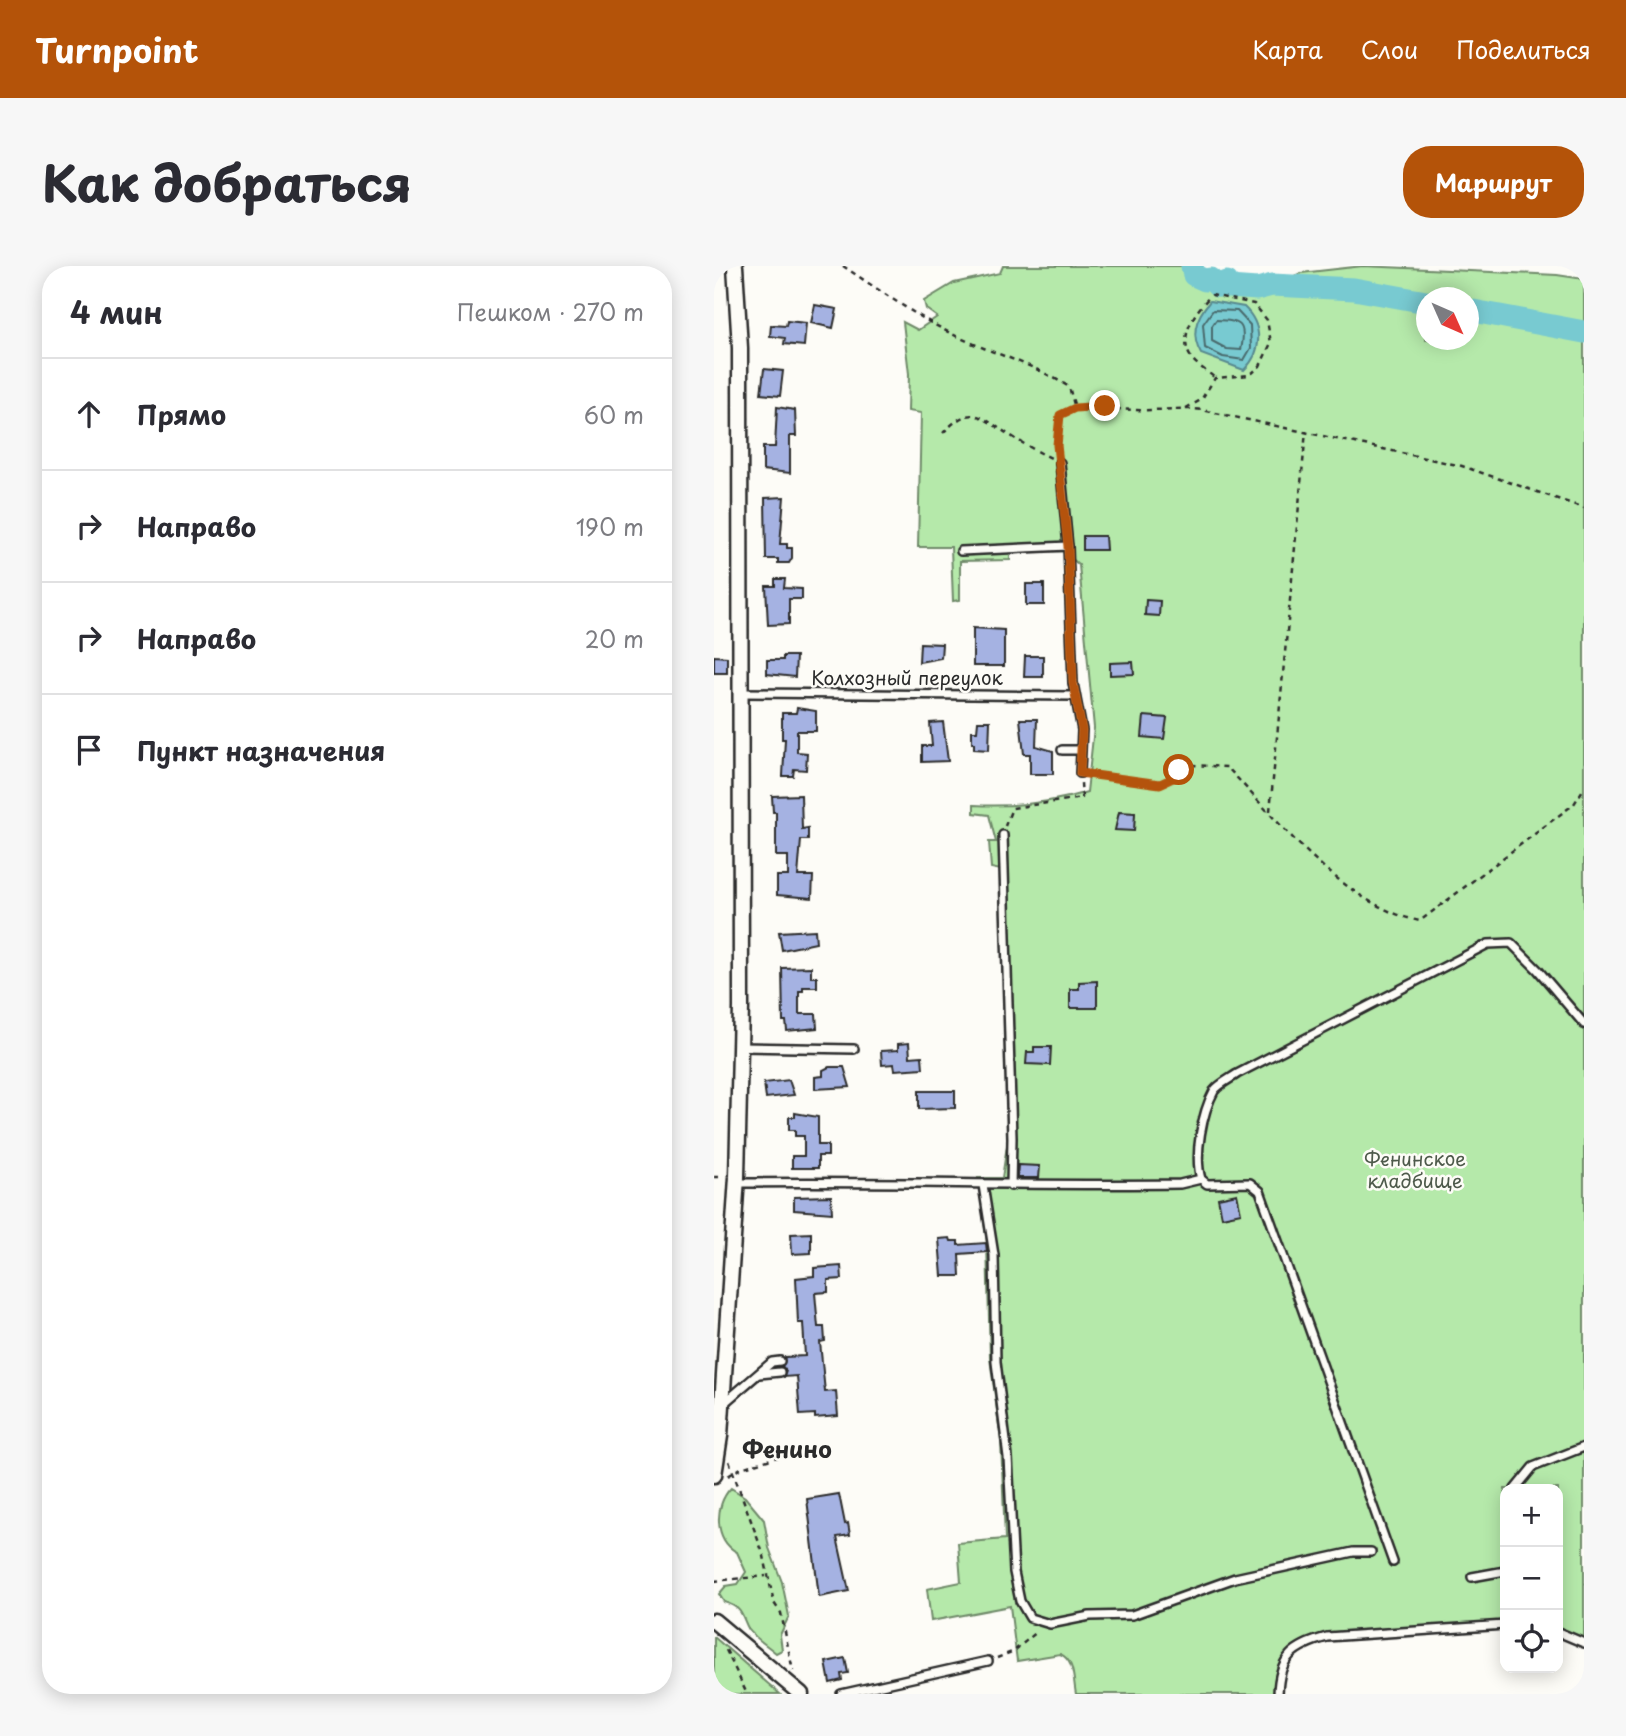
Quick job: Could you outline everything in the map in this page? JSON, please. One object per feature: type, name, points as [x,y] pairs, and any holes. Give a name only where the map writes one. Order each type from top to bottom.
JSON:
[{"type":"street","points":[[719,1477],[737,1183],[740,1047],[740,348],[735,266]]},
{"type":"street","points":[[714,1621],[797,1689]]},
{"type":"lane","points":[[1060,463],[1068,546],[1075,696],[1080,708],[1080,773]]},
{"type":"lane","points":[[961,551],[1068,546]]},
{"type":"lane","name":"Колхозный переулок","points":[[740,693],[1075,696]]},
{"type":"lane","points":[[1062,750],[1081,750]]},
{"type":"lane","points":[[1003,835],[1011,1186]]},
{"type":"lane","points":[[1392,1562],[1260,1191],[1250,1182],[1208,1184],[1201,1179],[1198,1167],[1206,1114],[1215,1088],[1237,1074],[1488,944],[1511,943],[1584,1024]]},
{"type":"lane","points":[[740,1047],[854,1049]]},
{"type":"lane","points":[[737,1183],[885,1181],[1011,1186],[1187,1184],[1201,1179]]},
{"type":"lane","points":[[983,1185],[994,1255],[996,1362],[1008,1457],[1016,1586],[1030,1618],[1050,1624],[1090,1616],[1132,1615],[1235,1578],[1353,1552],[1371,1552]]},
{"type":"lane","points":[[722,1404],[772,1362],[779,1361]]},
{"type":"lane","points":[[759,1375],[780,1373]]},
{"type":"lane","points":[[1517,1484],[1533,1467],[1584,1447]]},
{"type":"lane","points":[[1472,1577],[1500,1572]]},
{"type":"lane","points":[[1278,1694],[1281,1667],[1299,1647],[1309,1642],[1327,1637],[1500,1625]]},
{"type":"lane","points":[[1563,1634],[1584,1643]]},
{"type":"lane","points":[[841,1694],[988,1661]]},
{"type":"path","points":[[843,266],[967,341],[1019,359],[1052,376],[1069,387],[1075,408]]},
{"type":"path","points":[[1212,295],[1254,304],[1266,320],[1271,343],[1260,366],[1250,375],[1215,378],[1192,359],[1186,345],[1189,325],[1199,306],[1212,295]]},
{"type":"path","points":[[1186,408],[1201,400],[1215,378]]},
{"type":"path","points":[[1060,463],[1057,445],[1060,415],[1075,408],[1186,408],[1306,431],[1462,466],[1584,508]]},
{"type":"path","points":[[943,433],[965,415],[986,417],[1005,432],[1060,463]]},
{"type":"path","points":[[1269,813],[1306,431]]},
{"type":"path","points":[[1003,835],[1012,808],[1082,798],[1080,773],[1160,784],[1173,778],[1179,770],[1193,765],[1227,767],[1269,813],[1345,884],[1403,917],[1420,921],[1574,804],[1584,788]]},
{"type":"path","points":[[720,1436],[764,1556],[790,1647],[797,1689]]},
{"type":"path","points":[[719,1477],[781,1456]]},
{"type":"path","points":[[714,1581],[768,1576]]},
{"type":"path","points":[[988,1661],[1014,1651],[1050,1624]]},
{"type":"path","points":[[726,1650],[747,1694]]},
{"type":"green space","name":"Фенинское кладбище","points":[[1003,266],[1183,266],[1188,272],[1257,292],[1301,273],[1363,266],[1557,275],[1584,279],[1584,1643],[1563,1634],[1563,1484],[1500,1484],[1500,1625],[1327,1637],[1289,1656],[1278,1694],[1076,1694],[1071,1666],[1060,1654],[1017,1661],[1010,1606],[931,1621],[927,1589],[961,1582],[958,1543],[1005,1539],[1001,1441],[990,1358],[987,1243],[978,1178],[1002,1178],[1008,1139],[1001,870],[991,868],[989,842],[996,842],[989,815],[974,813],[974,805],[1031,803],[1087,792],[1094,728],[1079,565],[1064,551],[1010,552],[1010,560],[960,561],[960,600],[953,601],[951,547],[918,547],[921,413],[908,411],[909,374],[903,322],[918,330],[937,317],[926,309],[924,301],[954,283],[1000,273]]},
{"type":"green space","points":[[731,1488],[745,1497],[764,1520],[769,1548],[782,1582],[789,1616],[780,1635],[782,1650],[776,1653],[749,1630],[739,1610],[724,1602],[719,1594],[726,1586],[738,1584],[746,1572],[737,1552],[724,1540],[719,1522],[725,1495]]},
{"type":"green space","points":[[714,1637],[780,1694],[714,1694]]},
{"type":"water","points":[[1210,301],[1244,307],[1255,322],[1258,338],[1255,355],[1244,370],[1201,354],[1196,340],[1196,326]]},
{"type":"building","points":[[815,305],[837,309],[833,328],[811,323]]},
{"type":"building","points":[[787,321],[806,323],[804,346],[784,344],[785,338],[770,336],[771,325],[786,326]]},
{"type":"building","points":[[764,369],[783,371],[780,396],[761,394]]},
{"type":"building","points":[[777,407],[795,410],[796,436],[790,436],[790,473],[763,470],[763,447],[775,447]]},
{"type":"building","points":[[784,497],[780,544],[787,544],[787,548],[792,548],[792,558],[789,563],[778,563],[778,559],[766,559],[765,498]]},
{"type":"building","points":[[1083,536],[1105,536],[1106,550],[1083,550]]},
{"type":"building","points":[[775,579],[785,579],[784,588],[802,589],[802,599],[789,599],[789,624],[768,625],[766,586],[775,586]]},
{"type":"building","points":[[1026,584],[1044,584],[1044,605],[1026,605]]},
{"type":"building","points":[[1146,600],[1160,601],[1159,616],[1145,615]]},
{"type":"building","points":[[973,628],[1004,630],[1004,666],[973,666]]},
{"type":"building","points":[[920,643],[942,644],[941,658],[919,662]]},
{"type":"building","points":[[714,656],[727,657],[727,673],[714,673]]},
{"type":"building","points":[[783,656],[796,656],[795,677],[767,674],[767,660],[783,660]]},
{"type":"building","points":[[1025,656],[1043,656],[1043,677],[1024,677]]},
{"type":"building","points":[[1133,662],[1134,674],[1110,675],[1110,663]]},
{"type":"building","points":[[797,708],[816,711],[816,731],[797,731],[797,752],[807,753],[806,770],[794,769],[793,776],[783,776],[785,739],[782,739],[782,713],[796,713]]},
{"type":"building","points":[[1144,716],[1167,718],[1164,739],[1142,737]]},
{"type":"building","points":[[1020,719],[1037,719],[1036,746],[1053,751],[1053,774],[1030,774],[1030,754],[1024,754]]},
{"type":"building","points":[[978,721],[990,721],[989,750],[974,749],[972,731],[977,731]]},
{"type":"building","points":[[943,722],[948,761],[922,762],[922,746],[932,746],[930,723]]},
{"type":"building","points":[[801,795],[802,829],[808,828],[808,840],[801,840],[798,876],[813,876],[812,898],[777,895],[777,876],[788,876],[788,856],[776,856],[776,812],[773,812],[772,796]]},
{"type":"building","points":[[1119,812],[1135,813],[1134,831],[1115,830]]},
{"type":"building","points":[[815,930],[816,943],[782,950],[779,932]]},
{"type":"building","points":[[811,967],[811,977],[817,977],[817,987],[803,987],[803,991],[799,991],[799,1014],[816,1014],[817,1028],[787,1031],[786,1021],[783,1021],[782,968]]},
{"type":"building","points":[[1097,981],[1097,1008],[1070,1008],[1070,989],[1079,989],[1079,982]]},
{"type":"building","points":[[909,1043],[910,1057],[922,1056],[923,1068],[895,1070],[894,1064],[882,1065],[881,1051],[898,1050],[898,1044]]},
{"type":"building","points":[[1034,1047],[1051,1047],[1050,1065],[1026,1064],[1027,1052],[1034,1052]]},
{"type":"building","points":[[829,1067],[844,1067],[850,1087],[815,1089],[815,1077],[823,1076],[823,1070]]},
{"type":"building","points":[[789,1080],[794,1095],[766,1098],[764,1083]]},
{"type":"building","points":[[919,1091],[955,1091],[955,1108],[919,1109]]},
{"type":"building","points":[[795,1113],[818,1117],[818,1145],[828,1145],[828,1156],[818,1156],[818,1168],[792,1168],[792,1156],[804,1156],[804,1136],[795,1136],[795,1130],[789,1130],[789,1117],[795,1117]]},
{"type":"building","points":[[1018,1165],[1040,1166],[1039,1178],[1017,1178]]},
{"type":"building","points":[[1237,1194],[1241,1213],[1222,1217],[1218,1198]]},
{"type":"building","points":[[831,1196],[832,1213],[794,1210],[794,1197]]},
{"type":"building","points":[[811,1233],[811,1253],[792,1254],[791,1234]]},
{"type":"building","points":[[950,1238],[951,1241],[958,1241],[958,1245],[986,1243],[987,1252],[959,1254],[960,1276],[942,1276],[939,1239]]},
{"type":"building","points":[[841,1266],[842,1279],[828,1280],[828,1292],[815,1293],[818,1327],[824,1327],[825,1341],[820,1342],[825,1392],[836,1391],[838,1416],[815,1418],[815,1414],[800,1415],[797,1376],[784,1377],[786,1371],[782,1366],[785,1357],[805,1356],[803,1323],[798,1323],[796,1278],[814,1276],[814,1268]]},
{"type":"building","points":[[839,1494],[850,1535],[837,1537],[849,1591],[819,1597],[807,1499]]},
{"type":"building","points":[[845,1658],[848,1673],[841,1674],[842,1680],[830,1683],[826,1662]]},
{"type":"waterway","points":[[1192,266],[1194,275],[1205,280],[1211,279],[1218,286],[1227,282],[1229,287],[1257,289],[1272,285],[1354,289],[1416,300]]},
{"type":"waterway","points":[[1479,312],[1584,332]]},
{"type":"district","name":"Фенино","points":[[787,1450]]},
{"type":"route","points":[[1105,406],[1075,408],[1060,415],[1057,445],[1068,546],[1073,683],[1080,708],[1082,730],[1080,773],[1160,784],[1173,778],[1179,770]]}]
